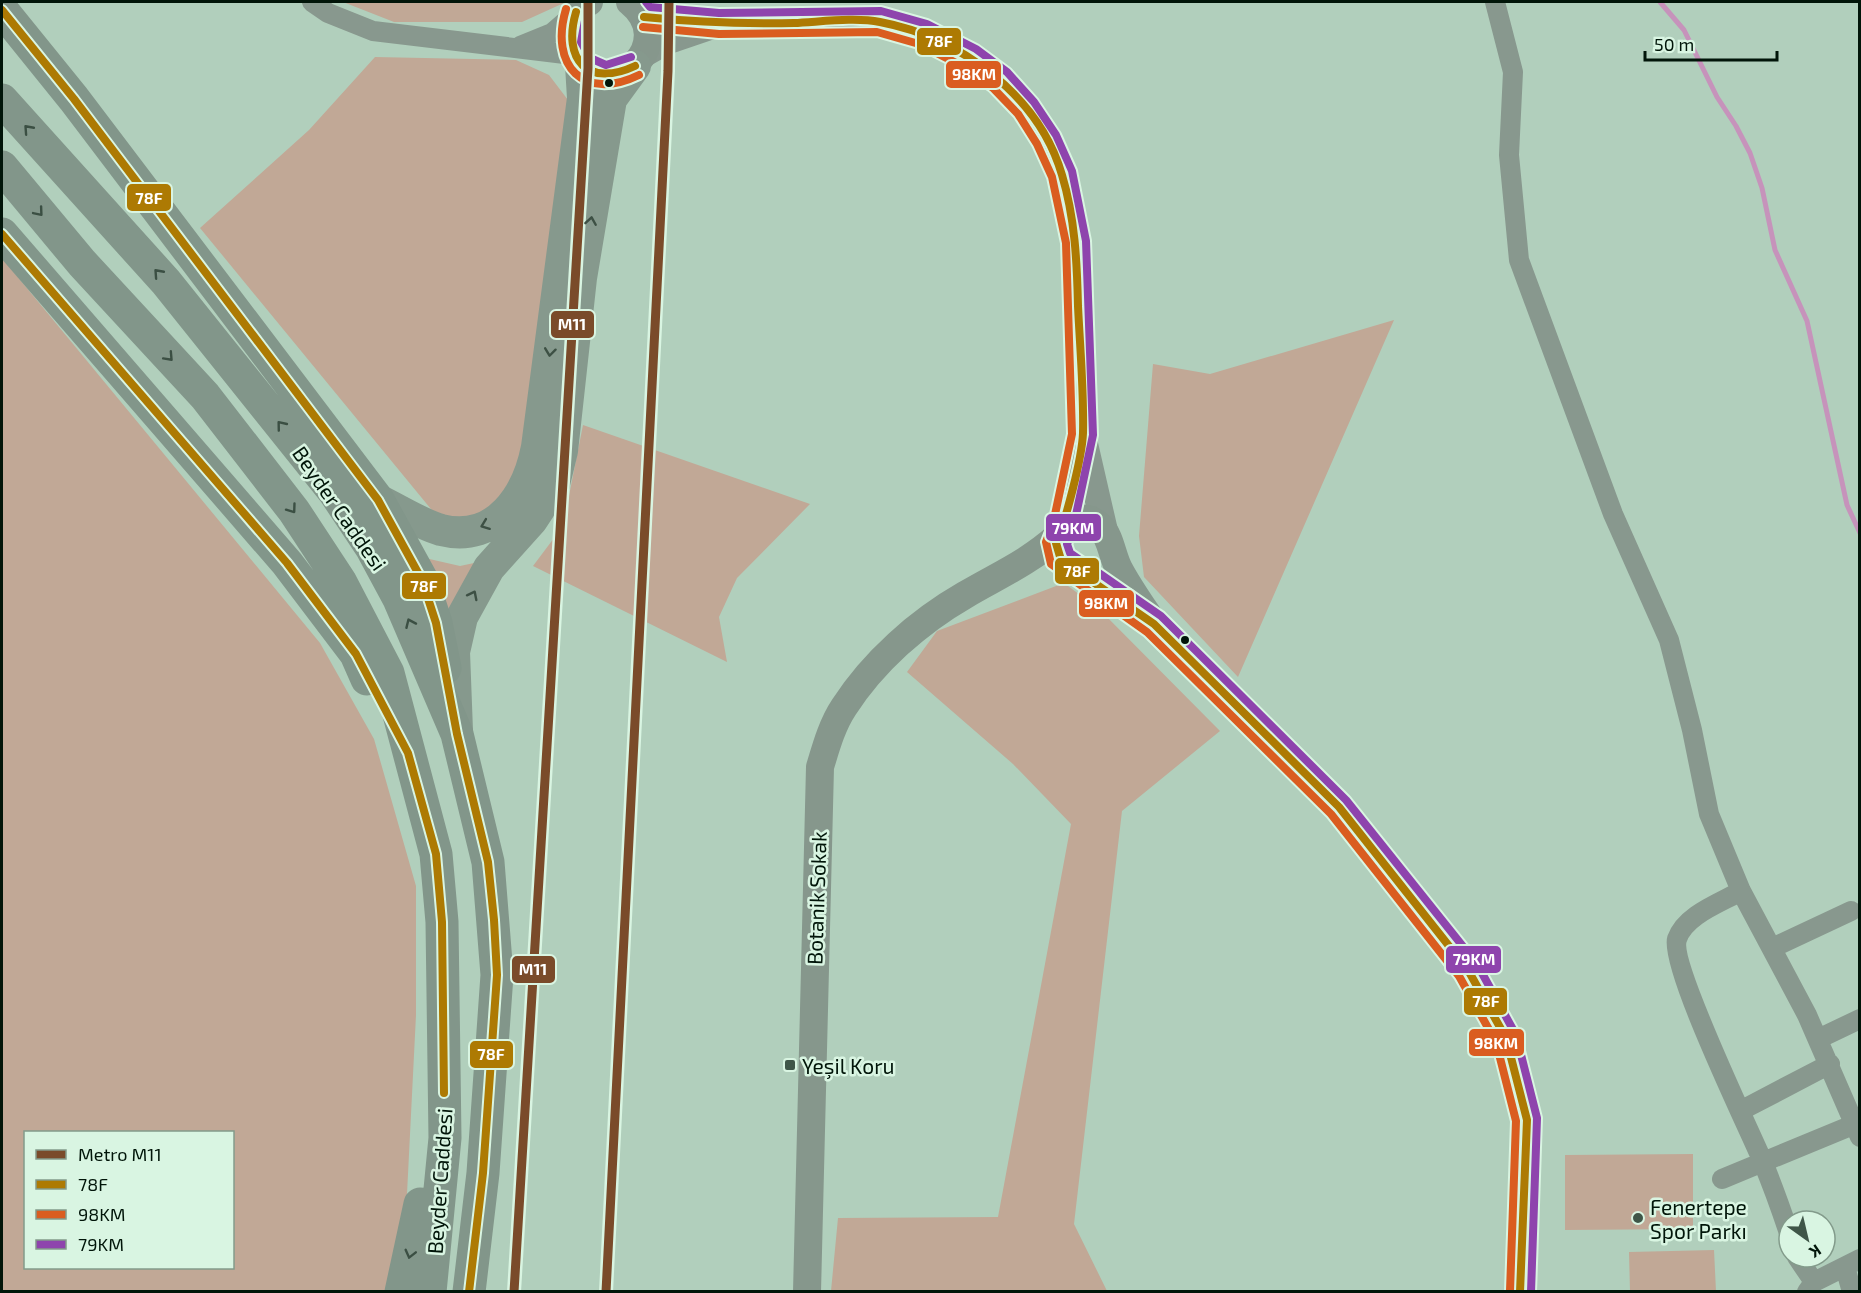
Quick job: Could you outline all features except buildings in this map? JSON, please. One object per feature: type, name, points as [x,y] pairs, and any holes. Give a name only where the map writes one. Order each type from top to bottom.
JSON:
[{"type":"highway","points":[[2,10],[74,99],[378,500],[425,591],[443,655],[457,735]]},
{"type":"highway","name":"Beyder Caddesi","points":[[2,100],[166,282],[335,493],[371,547],[399,599],[457,735],[488,862],[497,975],[483,1173],[469,1292]]},
{"type":"highway","name":"Beyder Caddesi","points":[[2,167],[82,263],[205,396],[294,511],[340,581],[388,673],[436,854],[442,922],[445,1138],[430,1292]]},
{"type":"highway","points":[[2,234],[287,563],[356,654],[408,753]]},
{"type":"highway","points":[[401,1292],[422,1190],[445,1138]]},
{"type":"main road","points":[[378,500],[443,530],[484,527],[516,504],[533,472],[571,276],[610,99],[639,60],[648,43],[648,29],[636,6]]},
{"type":"main road","points":[[457,735],[454,652],[462,617],[489,568],[532,520],[553,488],[562,451],[583,98],[577,60],[568,34],[583,7]]},
{"type":"main road","points":[[577,60],[590,71],[613,75],[623,73],[639,60]]},
{"type":"main road","points":[[1154,624],[1118,568],[1106,535],[1093,521],[1077,519],[1060,531],[1057,552],[1072,568],[1154,624],[1339,807],[1468,970],[1506,1038],[1527,1120],[1520,1292]]},
{"type":"main road","name":"Botanik Sokak","points":[[807,1292],[820,767],[843,708],[871,671],[898,644],[963,596],[1034,557],[1060,531]]},
{"type":"main road","points":[[1072,568],[1085,571],[1101,563],[1106,556],[1106,535]]},
{"type":"main road","name":"Botanik Sokak","points":[[993,580],[1038,567],[1072,568]]},
{"type":"street","points":[[312,2],[328,13],[373,31],[518,47],[577,60]]},
{"type":"street","points":[[1495,2],[1513,72],[1509,155],[1519,260],[1613,514],[1669,640],[1692,730],[1709,814],[1741,891],[1818,1039],[1858,1128],[1722,1179]]},
{"type":"street","points":[[636,6],[719,24],[878,21],[923,34],[970,58],[1000,80],[1026,108],[1046,139],[1062,174],[1071,210],[1079,301],[1083,435],[1106,535]]},
{"type":"street","points":[[518,47],[552,33],[583,7]]},
{"type":"street","points":[[639,60],[691,32],[719,24]]},
{"type":"street","points":[[1060,531],[1083,435]]},
{"type":"street","points":[[1741,891],[1683,925],[1676,942],[1678,961],[1763,1162],[1780,1209]]},
{"type":"street","points":[[1772,948],[1851,911]]},
{"type":"street","points":[[1818,1039],[1860,1019]]},
{"type":"street","points":[[1740,1111],[1830,1064]]},
{"type":"street","points":[[1802,1269],[1810,1287],[1852,1263],[1852,1292]]},
{"type":"shaded area","points":[[343,2],[566,2],[522,22],[394,22]]},
{"type":"shaded area","points":[[375,57],[516,60],[549,75],[568,100],[521,471],[511,498],[465,522],[435,514],[200,228],[309,130]]},
{"type":"shaded area","points":[[2,258],[320,643],[374,739],[416,886],[416,1015],[407,1194],[385,1291],[2,1291]]},
{"type":"shaded area","points":[[1394,320],[1238,677],[1144,577],[1139,536],[1153,364],[1210,374]]},
{"type":"shaded area","points":[[583,425],[810,504],[737,578],[719,617],[727,662],[533,566],[563,526]]},
{"type":"shaded area","points":[[425,558],[460,566],[488,560],[448,623]]},
{"type":"shaded area","points":[[1064,583],[1099,609],[1220,731],[1122,811],[1074,1224],[1107,1291],[831,1291],[838,1218],[998,1217],[1071,824],[1013,764],[907,672],[937,631]]},
{"type":"shaded area","points":[[1693,1154],[1693,1229],[1565,1230],[1565,1155]]},
{"type":"shaded area","points":[[1714,1250],[1716,1291],[1630,1291],[1629,1252]]},
{"type":"waterway","points":[[1660,2],[1684,30],[1717,97],[1750,153],[1762,188],[1775,250],[1807,321],[1847,505],[1860,533]]},
{"type":"metro line","name":"M11","points":[[514,1292],[588,68],[588,2]]},
{"type":"metro line","name":"M11","points":[[606,1292],[668,71],[669,2]]},
{"type":"transit line","name":"79KM","points":[[646,2],[650,7],[719,13],[881,11],[927,24],[976,49],[1007,72],[1034,102],[1056,135],[1072,171],[1086,241],[1093,435],[1073,529],[1067,544],[1070,553],[1161,616],[1346,800],[1477,964],[1516,1035],[1537,1118],[1531,1292]]},
{"type":"transit line","name":"98KM","points":[[566,9],[562,29],[562,47],[567,62],[576,74],[587,81],[602,84],[619,82],[639,75]]},
{"type":"transit line","name":"78F","points":[[2,10],[74,99],[378,500],[422,580],[436,623],[457,734],[488,862],[494,920],[497,975],[483,1173],[469,1292]]},
{"type":"transit line","name":"78F","points":[[576,12],[573,44],[576,56],[583,65],[592,71],[604,74],[635,66]]},
{"type":"transit line","name":"79KM","points":[[586,15],[581,42],[590,58],[606,65],[631,57]]},
{"type":"transit line","name":"78F","points":[[644,17],[756,23],[837,20],[880,22],[939,41],[966,56],[992,74],[1015,95],[1035,119],[1051,146],[1062,175],[1073,224],[1077,273],[1083,433],[1073,489],[1056,543],[1061,560],[1154,624],[1339,807],[1468,970],[1506,1038],[1527,1120],[1520,1292]]},
{"type":"transit line","name":"98KM","points":[[643,27],[719,34],[877,32],[919,44],[964,67],[993,88],[1018,114],[1037,144],[1052,177],[1066,243],[1072,434],[1053,524],[1046,542],[1051,564],[1147,632],[1331,814],[1459,976],[1496,1042],[1516,1121],[1510,1291]]},
{"type":"transit line","name":"78F","points":[[2,234],[287,563],[356,654],[408,753],[436,854],[442,922],[444,1093]]},
{"type":"place","name":"Yeşil Koru","points":[[790,1065]]},
{"type":"place","name":"Fenertepe Spor Parkı","points":[[1638,1218]]}]
